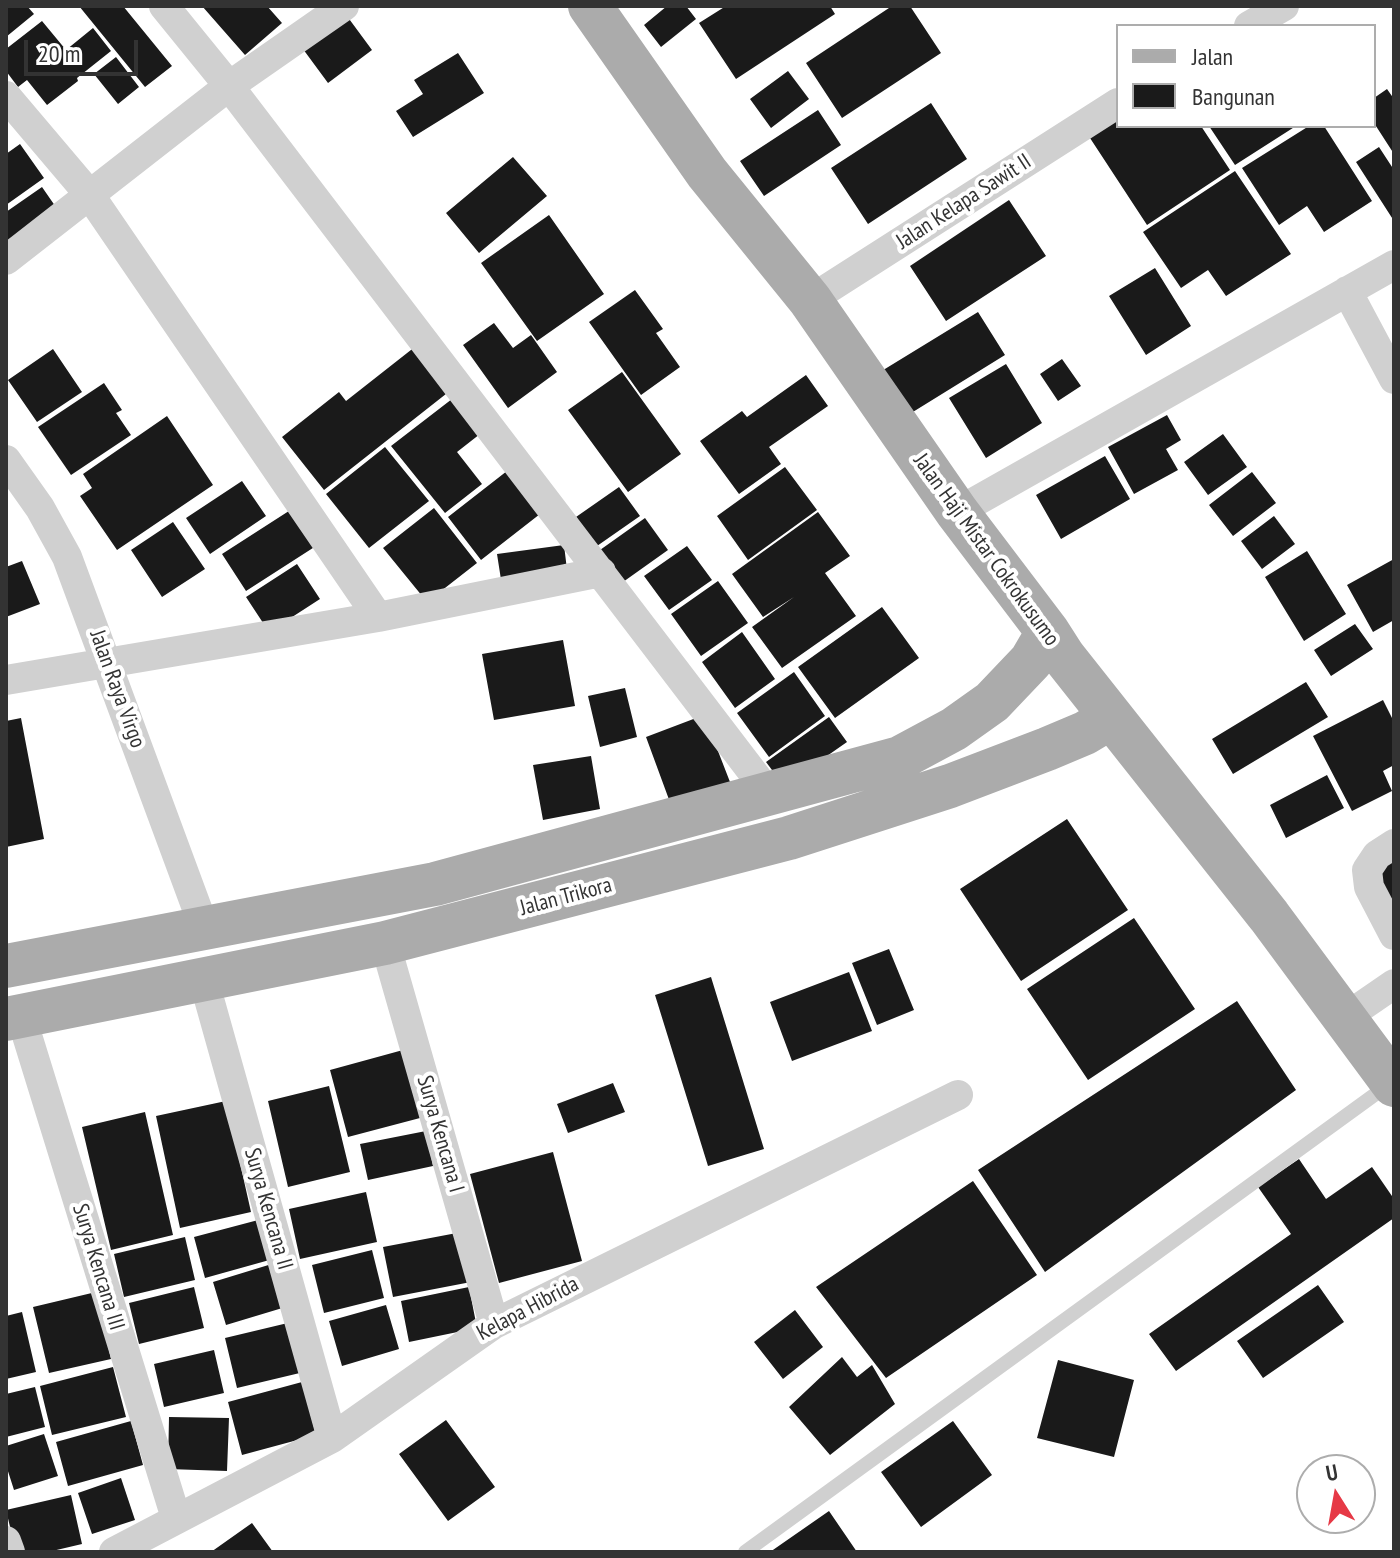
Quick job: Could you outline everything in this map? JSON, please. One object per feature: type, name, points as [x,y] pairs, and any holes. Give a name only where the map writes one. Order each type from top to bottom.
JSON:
[{"type":"main road","name":"Jalan Haji Mistar Cokrokusumo","points":[[590,6],[707,173],[810,300],[957,512],[1110,718],[1269,916],[1393,1084]]},
{"type":"main road","name":"Jalan Trikora","points":[[6,966],[435,884],[900,758],[954,729],[992,702],[1031,661],[1048,632]]},
{"type":"main road","name":"Jalan Trikora","points":[[14,1018],[385,943],[789,838],[950,786],[1085,733],[1110,718]]},
{"type":"street","points":[[164,6],[229,86],[770,795]]},
{"type":"street","points":[[6,260],[229,86],[344,6]]},
{"type":"street","points":[[1252,24],[1284,6]]},
{"type":"street","points":[[6,96],[89,194],[378,617]]},
{"type":"street","name":"Jalan Kelapa Sawit II","points":[[810,300],[1116,104]]},
{"type":"street","points":[[957,512],[1394,265]]},
{"type":"street","points":[[1347,291],[1394,379]]},
{"type":"street","name":"Jalan Raya Virgo","points":[[6,460],[40,508],[67,557],[205,930]]},
{"type":"street","points":[[6,680],[378,617],[601,572]]},
{"type":"street","points":[[1394,844],[1377,855],[1367,870],[1369,887],[1394,935]]},
{"type":"street","name":"Surya Kencana I","points":[[385,943],[494,1324]]},
{"type":"street","name":"Surya Kencana II","points":[[204,981],[332,1438]]},
{"type":"street","points":[[1346,1017],[1394,984]]},
{"type":"street","name":"Surya Kencana III","points":[[14,1018],[176,1518]]},
{"type":"street","name":"Kelapa Hibrida","points":[[120,1551],[176,1518],[332,1438],[494,1324],[958,1095]]},
{"type":"street","points":[[6,1541],[10,1552]]},
{"type":"lane","points":[[745,1552],[1393,1084]]},
{"type":"building","points":[[6,6],[27,6],[34,14],[6,37]]},
{"type":"building","points":[[79,6],[123,6],[172,66],[145,87]]},
{"type":"building","points":[[202,6],[267,6],[282,23],[245,55]]},
{"type":"building","points":[[667,6],[686,6],[696,19],[661,47],[644,25]]},
{"type":"building","points":[[726,6],[830,6],[835,14],[736,79],[699,23]]},
{"type":"building","points":[[892,6],[910,6],[941,53],[842,118],[806,63]]},
{"type":"building","points":[[344,12],[372,50],[328,83],[300,45]]},
{"type":"building","points":[[42,21],[66,50],[93,28],[111,51],[47,105],[27,80],[18,87],[6,71],[6,49]]},
{"type":"building","points":[[458,53],[484,93],[413,137],[396,111],[423,94],[414,80]]},
{"type":"building","points":[[116,57],[139,87],[118,104],[94,74]]},
{"type":"building","points":[[788,71],[809,99],[771,128],[750,99]]},
{"type":"building","points":[[1387,89],[1394,99],[1394,154],[1376,126],[1376,97]]},
{"type":"building","points":[[931,103],[967,159],[868,224],[831,168]]},
{"type":"building","points":[[818,110],[841,145],[764,196],[740,161]]},
{"type":"building","points":[[1116,120],[1116,128],[1202,128],[1230,170],[1147,225],[1090,138]]},
{"type":"building","points":[[1210,128],[1293,128],[1235,165]]},
{"type":"building","points":[[1306,128],[1325,128],[1372,201],[1324,232],[1307,206],[1279,225],[1242,168]]},
{"type":"building","points":[[20,144],[44,178],[6,205],[6,154]]},
{"type":"building","points":[[1379,147],[1394,170],[1394,221],[1356,162]]},
{"type":"building","points":[[513,157],[547,196],[479,253],[446,213]]},
{"type":"building","points":[[1235,171],[1291,254],[1226,296],[1208,270],[1181,288],[1143,232]]},
{"type":"building","points":[[42,187],[60,213],[6,243],[6,212]]},
{"type":"building","points":[[1009,200],[1046,256],[946,321],[910,266]]},
{"type":"building","points":[[549,215],[604,294],[537,341],[481,263]]},
{"type":"building","points":[[1155,268],[1191,326],[1146,355],[1109,296]]},
{"type":"building","points":[[635,290],[663,329],[656,333],[680,367],[641,395],[589,322]]},
{"type":"building","points":[[978,312],[1005,355],[908,415],[880,372]]},
{"type":"building","points":[[494,323],[513,348],[531,335],[557,372],[508,408],[463,345]]},
{"type":"building","points":[[416,346],[451,390],[324,490],[282,437],[339,392],[346,401]]},
{"type":"building","points":[[53,349],[82,392],[37,422],[8,380]]},
{"type":"building","points":[[1062,359],[1081,386],[1058,401],[1040,374]]},
{"type":"building","points":[[1006,364],[1042,423],[986,458],[949,398]]},
{"type":"building","points":[[622,372],[681,454],[628,492],[568,410]]},
{"type":"building","points":[[806,375],[828,406],[769,447],[781,464],[739,494],[700,441],[742,411],[747,417]]},
{"type":"building","points":[[104,383],[122,410],[116,413],[131,435],[71,475],[38,427]]},
{"type":"building","points":[[452,399],[480,434],[457,452],[482,484],[445,513],[391,446]]},
{"type":"building","points":[[1167,415],[1181,440],[1166,449],[1178,470],[1134,494],[1108,447]]},
{"type":"building","points":[[167,416],[213,485],[117,550],[80,496],[92,488],[83,474]]},
{"type":"building","points":[[1223,434],[1247,467],[1208,495],[1184,462]]},
{"type":"building","points":[[385,447],[429,501],[369,548],[326,494]]},
{"type":"building","points":[[1105,456],[1130,499],[1061,539],[1036,495]]},
{"type":"building","points":[[785,467],[817,510],[748,560],[717,516]]},
{"type":"building","points":[[507,471],[540,514],[481,560],[448,517]]},
{"type":"building","points":[[1252,472],[1276,503],[1233,536],[1209,505]]},
{"type":"building","points":[[242,481],[266,516],[210,554],[186,518]]},
{"type":"building","points":[[619,487],[640,516],[597,546],[576,517]]},
{"type":"building","points":[[434,508],[477,563],[427,602],[383,548]]},
{"type":"building","points":[[292,509],[316,546],[246,591],[222,554]]},
{"type":"building","points":[[818,512],[850,556],[825,573],[856,616],[782,668],[752,627],[794,597],[763,617],[732,574]]},
{"type":"building","points":[[1274,516],[1295,544],[1262,569],[1241,541]]},
{"type":"building","points":[[645,518],[668,550],[623,582],[600,550]]},
{"type":"building","points":[[173,522],[205,569],[162,597],[131,550]]},
{"type":"building","points":[[564,545],[568,578],[502,586],[497,554]]},
{"type":"building","points":[[687,546],[712,580],[669,610],[644,576]]},
{"type":"building","points":[[1307,551],[1346,614],[1304,641],[1265,577]]},
{"type":"building","points":[[1394,559],[1394,620],[1373,632],[1347,585]]},
{"type":"building","points":[[22,561],[40,604],[6,617],[6,567]]},
{"type":"building","points":[[297,564],[320,599],[269,632],[246,597]]},
{"type":"building","points":[[718,581],[748,623],[701,656],[671,614]]},
{"type":"building","points":[[882,607],[919,658],[835,718],[798,667]]},
{"type":"building","points":[[1355,624],[1373,649],[1331,676],[1314,650]]},
{"type":"building","points":[[742,632],[775,679],[735,708],[702,662]]},
{"type":"building","points":[[563,640],[575,706],[494,720],[482,654]]},
{"type":"building","points":[[794,672],[825,716],[769,757],[737,713]]},
{"type":"building","points":[[1306,682],[1328,717],[1233,774],[1212,739]]},
{"type":"building","points":[[625,688],[637,737],[600,747],[588,696]]},
{"type":"building","points":[[1383,700],[1394,722],[1394,765],[1383,771],[1392,791],[1352,811],[1313,736]]},
{"type":"building","points":[[704,715],[730,782],[671,805],[646,737]]},
{"type":"building","points":[[829,717],[847,742],[784,786],[766,762]]},
{"type":"building","points":[[21,718],[44,839],[6,847],[6,721]]},
{"type":"building","points":[[591,756],[600,809],[543,820],[533,765]]},
{"type":"building","points":[[1327,775],[1344,808],[1286,838],[1270,805]]},
{"type":"building","points":[[1067,819],[1128,910],[1021,981],[960,889]]},
{"type":"building","points":[[1394,860],[1394,910],[1371,874]]},
{"type":"building","points":[[1134,918],[1195,1009],[1088,1080],[1027,989]]},
{"type":"building","points":[[889,949],[914,1010],[877,1025],[852,963]]},
{"type":"building","points":[[849,972],[872,1031],[792,1061],[770,1002]]},
{"type":"building","points":[[711,977],[764,1149],[708,1166],[655,995]]},
{"type":"building","points":[[1237,1001],[1296,1090],[1045,1272],[978,1170]]},
{"type":"building","points":[[403,1050],[420,1118],[348,1137],[330,1070]]},
{"type":"building","points":[[613,1083],[625,1112],[568,1133],[557,1104]]},
{"type":"building","points":[[329,1086],[350,1172],[288,1187],[268,1101]]},
{"type":"building","points":[[226,1101],[251,1212],[180,1228],[156,1116]]},
{"type":"building","points":[[145,1112],[173,1235],[111,1250],[82,1127]]},
{"type":"building","points":[[426,1131],[433,1166],[368,1180],[360,1144]]},
{"type":"building","points":[[553,1152],[582,1261],[499,1283],[470,1174]]},
{"type":"building","points":[[1299,1159],[1326,1199],[1372,1167],[1394,1199],[1394,1218],[1176,1371],[1149,1334],[1291,1234],[1258,1187]]},
{"type":"building","points":[[973,1181],[1037,1275],[886,1378],[816,1287]]},
{"type":"building","points":[[366,1192],[377,1242],[300,1259],[289,1209]]},
{"type":"building","points":[[262,1219],[273,1259],[205,1278],[194,1237]]},
{"type":"building","points":[[462,1232],[471,1282],[393,1297],[383,1247]]},
{"type":"building","points":[[185,1237],[195,1280],[124,1297],[114,1254]]},
{"type":"building","points":[[372,1250],[384,1298],[324,1313],[312,1265]]},
{"type":"building","points":[[275,1263],[289,1306],[226,1325],[213,1282]]},
{"type":"building","points":[[1318,1285],[1344,1322],[1263,1378],[1237,1341]]},
{"type":"building","points":[[194,1287],[204,1328],[139,1344],[129,1303]]},
{"type":"building","points":[[469,1287],[477,1328],[409,1342],[401,1301]]},
{"type":"building","points":[[96,1292],[111,1359],[49,1373],[33,1307]]},
{"type":"building","points":[[386,1305],[399,1349],[342,1366],[329,1321]]},
{"type":"building","points":[[795,1310],[823,1347],[783,1379],[754,1342]]},
{"type":"building","points":[[22,1312],[36,1372],[6,1379],[6,1316]]},
{"type":"building","points":[[292,1322],[304,1372],[237,1388],[225,1338]]},
{"type":"building","points":[[214,1350],[224,1393],[164,1407],[154,1364]]},
{"type":"building","points":[[842,1357],[857,1377],[872,1365],[895,1404],[830,1455],[789,1407]]},
{"type":"building","points":[[1058,1360],[1134,1380],[1114,1457],[1037,1438]]},
{"type":"building","points":[[113,1367],[126,1417],[52,1435],[40,1386]]},
{"type":"building","points":[[302,1382],[316,1435],[242,1455],[228,1402]]},
{"type":"building","points":[[35,1387],[45,1427],[6,1437],[6,1394]]},
{"type":"building","points":[[169,1417],[229,1418],[227,1471],[168,1469]]},
{"type":"building","points":[[446,1420],[495,1487],[448,1521],[399,1454]]},
{"type":"building","points":[[131,1421],[143,1465],[68,1486],[56,1442]]},
{"type":"building","points":[[953,1421],[992,1475],[921,1527],[881,1472]]},
{"type":"building","points":[[44,1434],[58,1476],[14,1490],[6,1465],[6,1446]]},
{"type":"building","points":[[121,1478],[135,1520],[92,1534],[78,1493]]},
{"type":"building","points":[[71,1495],[82,1544],[48,1552],[16,1552],[6,1510]]},
{"type":"building","points":[[829,1511],[857,1552],[770,1552]]},
{"type":"building","points":[[252,1523],[273,1552],[211,1552]]}]
